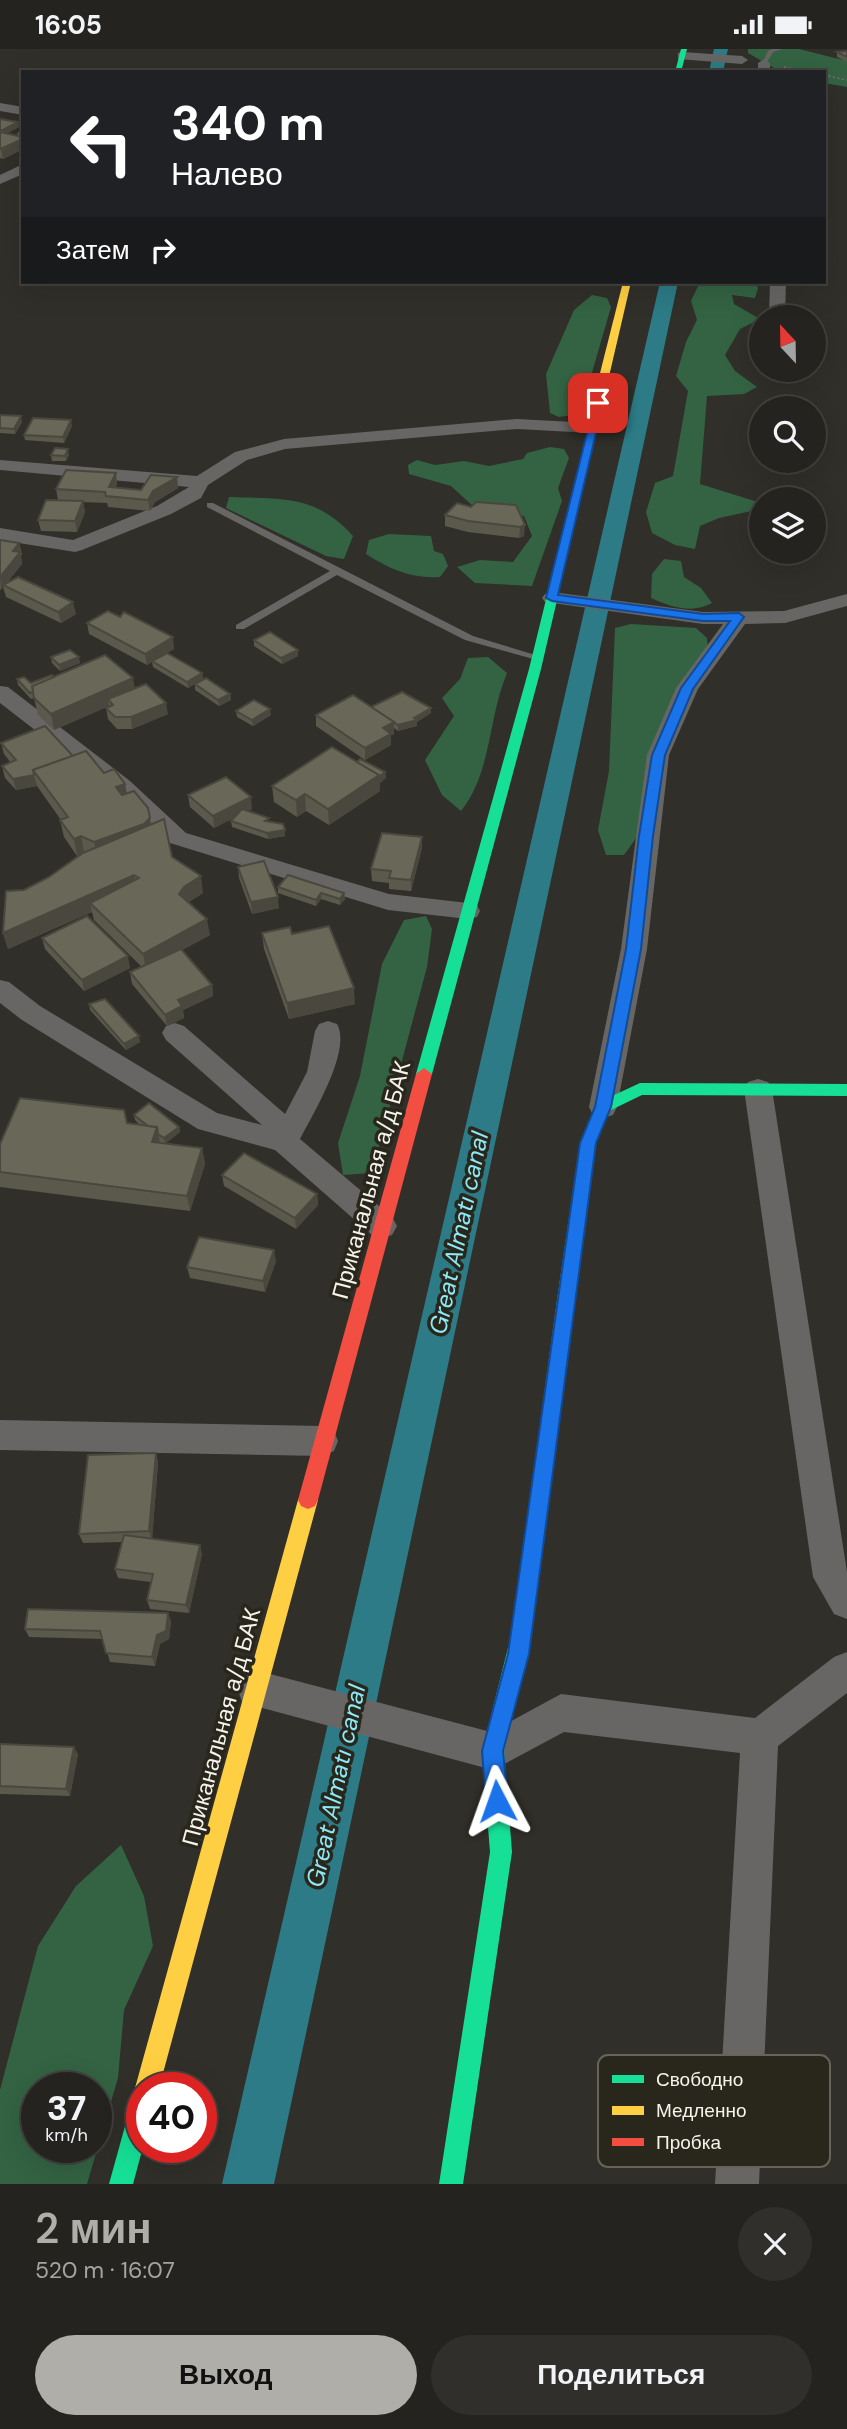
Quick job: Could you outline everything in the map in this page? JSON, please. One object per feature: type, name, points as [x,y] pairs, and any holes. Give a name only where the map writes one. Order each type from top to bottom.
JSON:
[{"type":"main road","name":"Приканальная а/д БАК","points":[[152,2072],[271,1692],[322,1441],[537,657],[627,284]]},
{"type":"main road","points":[[451,2184],[501,1852],[493,1751],[518,1654],[588,1143],[603,1107],[640,1089],[847,1090]]},
{"type":"main road","points":[[121,2184],[127,2163]]},
{"type":"street","points":[[681,59],[701,57],[742,60]]},
{"type":"street","points":[[0,107],[21,111]]},
{"type":"street","points":[[0,180],[21,169]]},
{"type":"street","points":[[777,305],[778,284]]},
{"type":"street","points":[[0,534],[75,546],[164,510],[194,494],[201,482],[241,456],[284,443],[517,424],[592,428]]},
{"type":"street","points":[[0,465],[201,482]]},
{"type":"street","points":[[552,598],[703,618],[785,617],[847,600]]},
{"type":"street","points":[[603,1107],[634,949],[658,755],[687,688],[739,617]]},
{"type":"street","points":[[0,692],[122,786],[178,838],[388,902],[468,911]]},
{"type":"street","points":[[0,989],[31,1013],[208,1121],[284,1142],[382,1226]]},
{"type":"street","points":[[284,1142],[321,1072],[328,1031]]},
{"type":"street","points":[[175,1033],[274,1119],[284,1142]]},
{"type":"street","points":[[758,1089],[830,1577],[847,1602]]},
{"type":"street","points":[[0,1435],[322,1441]]},
{"type":"street","points":[[271,1692],[493,1751],[561,1713],[760,1737],[847,1670]]},
{"type":"street","points":[[744,2055],[760,1737]]},
{"type":"lane","points":[[764,67],[771,51],[780,49]]},
{"type":"lane","points":[[210,505],[469,638],[537,657]]},
{"type":"lane","points":[[240,627],[337,571]]},
{"type":"path","points":[[826,75],[847,80]]},
{"type":"green space","points":[[748,49],[799,49],[847,61],[847,87],[826,83],[826,70],[778,70],[748,53]]},
{"type":"green space","points":[[699,284],[756,284],[758,288],[755,298],[732,295],[734,304],[749,313],[749,324],[740,329],[725,355],[735,371],[757,387],[744,394],[707,396],[700,484],[749,499],[749,512],[719,518],[700,526],[695,549],[675,545],[652,533],[646,512],[655,483],[673,476],[688,391],[676,376],[686,342],[697,320],[691,301]]},
{"type":"green space","points":[[592,295],[607,298],[611,307],[580,414],[559,417],[550,413],[546,374],[574,310]]},
{"type":"green space","points":[[550,447],[564,449],[569,458],[558,488],[562,501],[532,586],[475,583],[457,567],[480,560],[513,562],[532,536],[524,516],[474,507],[451,486],[409,474],[408,465],[417,460],[435,465],[464,461],[489,466],[523,459],[527,453]]},
{"type":"green space","points":[[229,497],[282,499],[325,512],[353,536],[344,559],[326,556],[226,508]]},
{"type":"green space","points":[[389,534],[431,536],[434,551],[443,554],[448,566],[440,577],[410,575],[366,554],[369,540]]},
{"type":"green space","points":[[664,559],[681,561],[684,577],[701,588],[712,603],[689,609],[651,598],[652,574]]},
{"type":"green space","points":[[631,624],[696,628],[707,638],[708,651],[680,686],[644,827],[624,855],[606,855],[598,830],[609,771],[615,628]]},
{"type":"green space","points":[[488,657],[507,673],[479,779],[461,811],[442,795],[425,760],[454,716],[442,698],[460,679],[468,658]]},
{"type":"green space","points":[[426,916],[432,929],[427,967],[372,1173],[343,1175],[338,1143],[360,1076],[382,964],[404,920]]},
{"type":"green space","points":[[121,1845],[144,1896],[153,1946],[124,2010],[118,2078],[112,2099],[112,2072],[21,2072],[21,2163],[93,2163],[87,2184],[0,2184],[0,2090],[38,1946],[76,1886]]},
{"type":"building","points":[[0,119],[18,122],[0,130]]},
{"type":"building","points":[[0,132],[21,137],[21,140],[0,149]]},
{"type":"building","points":[[0,415],[21,416],[14,429],[0,428]]},
{"type":"building","points":[[33,418],[71,420],[63,437],[24,435]]},
{"type":"building","points":[[55,448],[68,449],[65,456],[51,455]]},
{"type":"building","points":[[66,470],[116,473],[109,487],[141,490],[151,475],[177,477],[153,491],[148,500],[106,496],[105,492],[56,489]]},
{"type":"building","points":[[46,500],[83,501],[75,521],[38,520]]},
{"type":"building","points":[[476,502],[516,505],[525,525],[520,527],[468,521],[445,515],[457,503],[471,507]]},
{"type":"building","points":[[0,540],[19,543],[13,551],[20,552],[0,577]]},
{"type":"building","points":[[18,577],[73,602],[58,612],[3,585]]},
{"type":"building","points":[[108,611],[120,617],[124,612],[173,637],[145,654],[87,623]]},
{"type":"building","points":[[270,632],[298,650],[281,658],[254,640]]},
{"type":"building","points":[[70,650],[79,657],[59,665],[51,657]]},
{"type":"building","points":[[167,653],[202,673],[187,682],[152,661]]},
{"type":"building","points":[[105,655],[133,678],[51,714],[34,698],[32,686]]},
{"type":"building","points":[[52,675],[54,677],[32,686],[33,692],[30,693],[17,679],[24,677],[31,683]]},
{"type":"building","points":[[206,678],[230,694],[218,700],[195,684]]},
{"type":"building","points":[[146,684],[166,703],[131,717],[115,717],[106,708],[113,705],[108,699]]},
{"type":"building","points":[[402,692],[431,708],[414,718],[417,720],[398,725],[371,707]]},
{"type":"building","points":[[353,695],[394,722],[383,728],[391,734],[365,748],[316,715]]},
{"type":"building","points":[[254,700],[270,709],[252,720],[236,711]]},
{"type":"building","points":[[45,726],[73,756],[33,770],[34,775],[13,779],[2,766],[16,760],[1,743]]},
{"type":"building","points":[[332,747],[379,775],[328,809],[305,794],[296,800],[272,786]]},
{"type":"building","points":[[86,751],[104,773],[114,769],[125,784],[116,787],[122,795],[134,791],[148,808],[150,818],[144,824],[94,842],[81,836],[74,839],[60,820],[68,817],[33,770]]},
{"type":"building","points":[[360,759],[385,772],[379,777],[357,762]]},
{"type":"building","points":[[226,777],[251,797],[213,816],[188,795]]},
{"type":"building","points":[[242,809],[269,818],[265,821],[283,824],[285,830],[267,833],[231,821]]},
{"type":"building","points":[[164,819],[172,857],[201,876],[184,887],[179,894],[207,919],[143,954],[90,903],[139,878],[134,875],[3,933],[6,891],[24,890],[49,877],[83,853]]},
{"type":"building","points":[[382,833],[422,837],[411,880],[389,878],[391,871],[371,869]]},
{"type":"building","points":[[264,861],[278,897],[251,902],[238,867]]},
{"type":"building","points":[[288,875],[344,893],[340,899],[321,893],[316,900],[278,887]]},
{"type":"building","points":[[87,916],[128,956],[82,980],[42,938]]},
{"type":"building","points":[[329,926],[354,988],[287,1003],[262,933],[290,927],[292,934]]},
{"type":"building","points":[[181,949],[212,985],[178,1000],[182,1006],[165,1015],[130,972]]},
{"type":"building","points":[[105,999],[139,1036],[124,1044],[89,1004]]},
{"type":"building","points":[[20,1098],[124,1110],[127,1123],[157,1127],[152,1142],[202,1148],[187,1196],[0,1172],[0,1144]]},
{"type":"building","points":[[149,1103],[179,1127],[164,1138],[158,1134],[157,1127],[148,1126],[134,1115]]},
{"type":"building","points":[[244,1153],[317,1194],[295,1218],[222,1175]]},
{"type":"building","points":[[199,1237],[274,1250],[263,1281],[187,1267]]},
{"type":"building","points":[[156,1453],[149,1531],[79,1534],[88,1455]]},
{"type":"building","points":[[124,1535],[200,1545],[186,1605],[147,1600],[153,1574],[115,1569]]},
{"type":"building","points":[[28,1609],[168,1613],[166,1631],[157,1635],[152,1657],[106,1653],[100,1631],[25,1629]]},
{"type":"building","points":[[0,1744],[74,1747],[66,1789],[0,1786]]},
{"type":"waterway","name":"Great Almatı canal","points":[[716,70],[721,49]]},
{"type":"waterway","name":"Great Almatı canal","points":[[248,2184],[669,284]]},
{"type":"traffic: fast","points":[[679,70],[684,49]]},
{"type":"traffic: fast","points":[[424,1074],[535,669],[602,385]]},
{"type":"traffic: fast","points":[[565,1307],[588,1142],[603,1107],[640,1089],[847,1090]]},
{"type":"traffic: fast","points":[[451,2184],[501,1852],[493,1751],[521,1636]]},
{"type":"traffic: fast","points":[[121,2184],[127,2163]]},
{"type":"traffic: slow","points":[[602,385],[627,284]]},
{"type":"traffic: slow","points":[[151,2072],[308,1500]]},
{"type":"traffic: jam","points":[[308,1500],[424,1074]]},
{"type":"traffic: jam","points":[[521,1636],[565,1307]]},
{"type":"route","points":[[497,1801],[493,1751],[518,1654],[588,1143],[603,1107],[634,949],[658,755],[687,688],[739,617],[703,618],[552,598],[598,403]]}]
